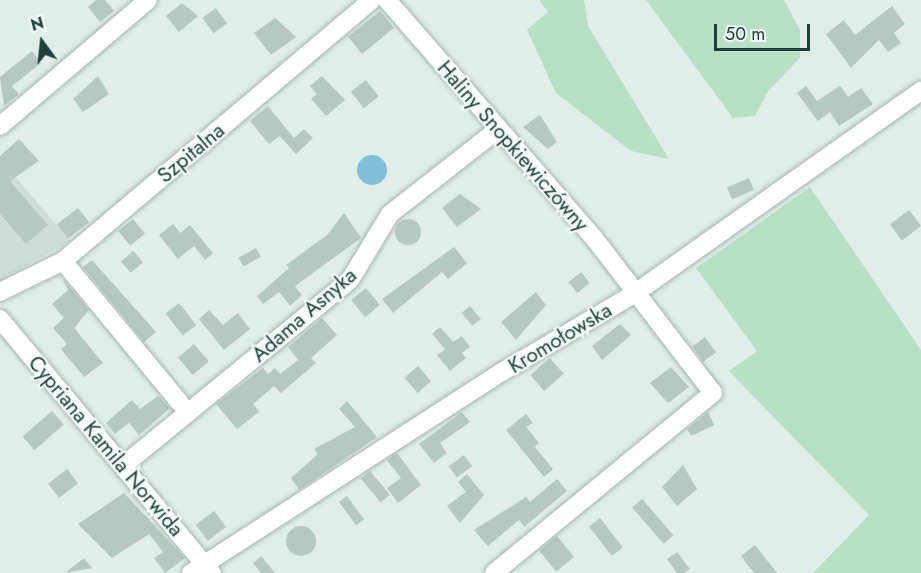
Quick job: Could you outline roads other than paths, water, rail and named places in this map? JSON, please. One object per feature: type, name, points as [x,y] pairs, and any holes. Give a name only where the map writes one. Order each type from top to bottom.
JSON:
[{"type":"street","points":[[0,126],[148,0]]},
{"type":"street","name":"Szpitalna","points":[[0,291],[63,261],[372,0]]},
{"type":"street","name":"Haliny Snopkiewiczówny","points":[[387,0],[496,130],[594,238],[634,294],[713,393],[494,573]]},
{"type":"street","name":"Kromołowska","points":[[203,570],[634,294],[921,91]]},
{"type":"street","name":"Adama Asnyka","points":[[124,465],[350,280],[390,214],[496,130]]},
{"type":"street","points":[[63,261],[180,403]]},
{"type":"street","name":"Cypriana Kamila Norwida","points":[[0,319],[124,465],[203,570]]},
{"type":"water","points":[[372,155],[383,159],[387,170],[383,181],[372,185],[361,181],[357,170],[361,159]]}]
